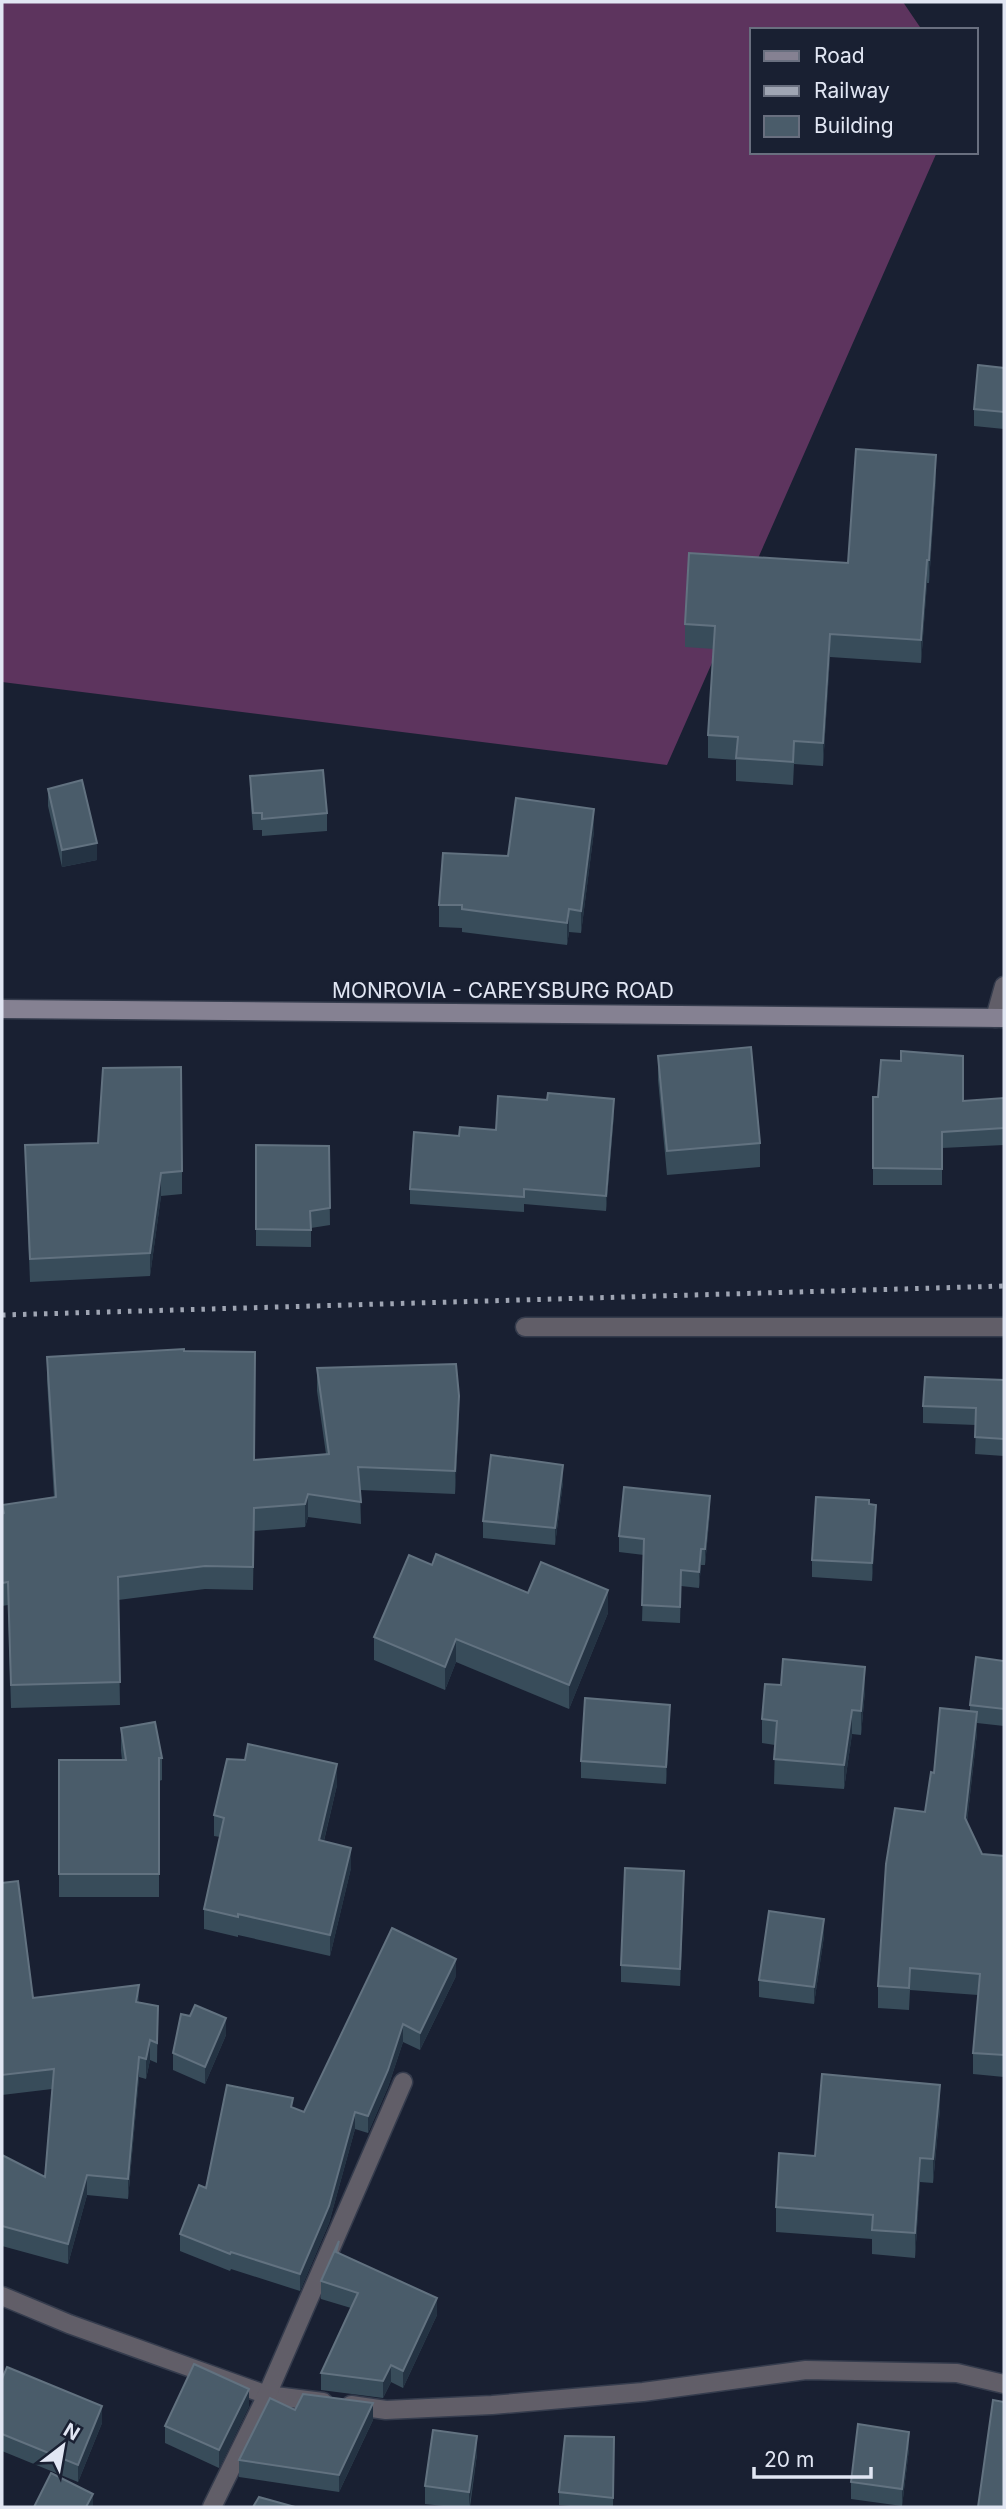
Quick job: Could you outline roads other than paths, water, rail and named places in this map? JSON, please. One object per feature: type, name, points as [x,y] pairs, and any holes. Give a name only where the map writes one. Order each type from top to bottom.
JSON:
[{"type":"main road","name":"MONROVIA - CAREYSBURG ROAD","points":[[2,1009],[1000,1018]]},
{"type":"street","points":[[1000,1018],[1004,986]]},
{"type":"street","points":[[525,1327],[1004,1326]]},
{"type":"street","points":[[212,2507],[267,2395],[403,2081]]},
{"type":"street","points":[[2,2296],[68,2324],[267,2395],[386,2410],[478,2406],[643,2392],[806,2370],[957,2372],[1004,2384]]},
{"type":"railway","points":[[2,1315],[1004,1286]]}]
